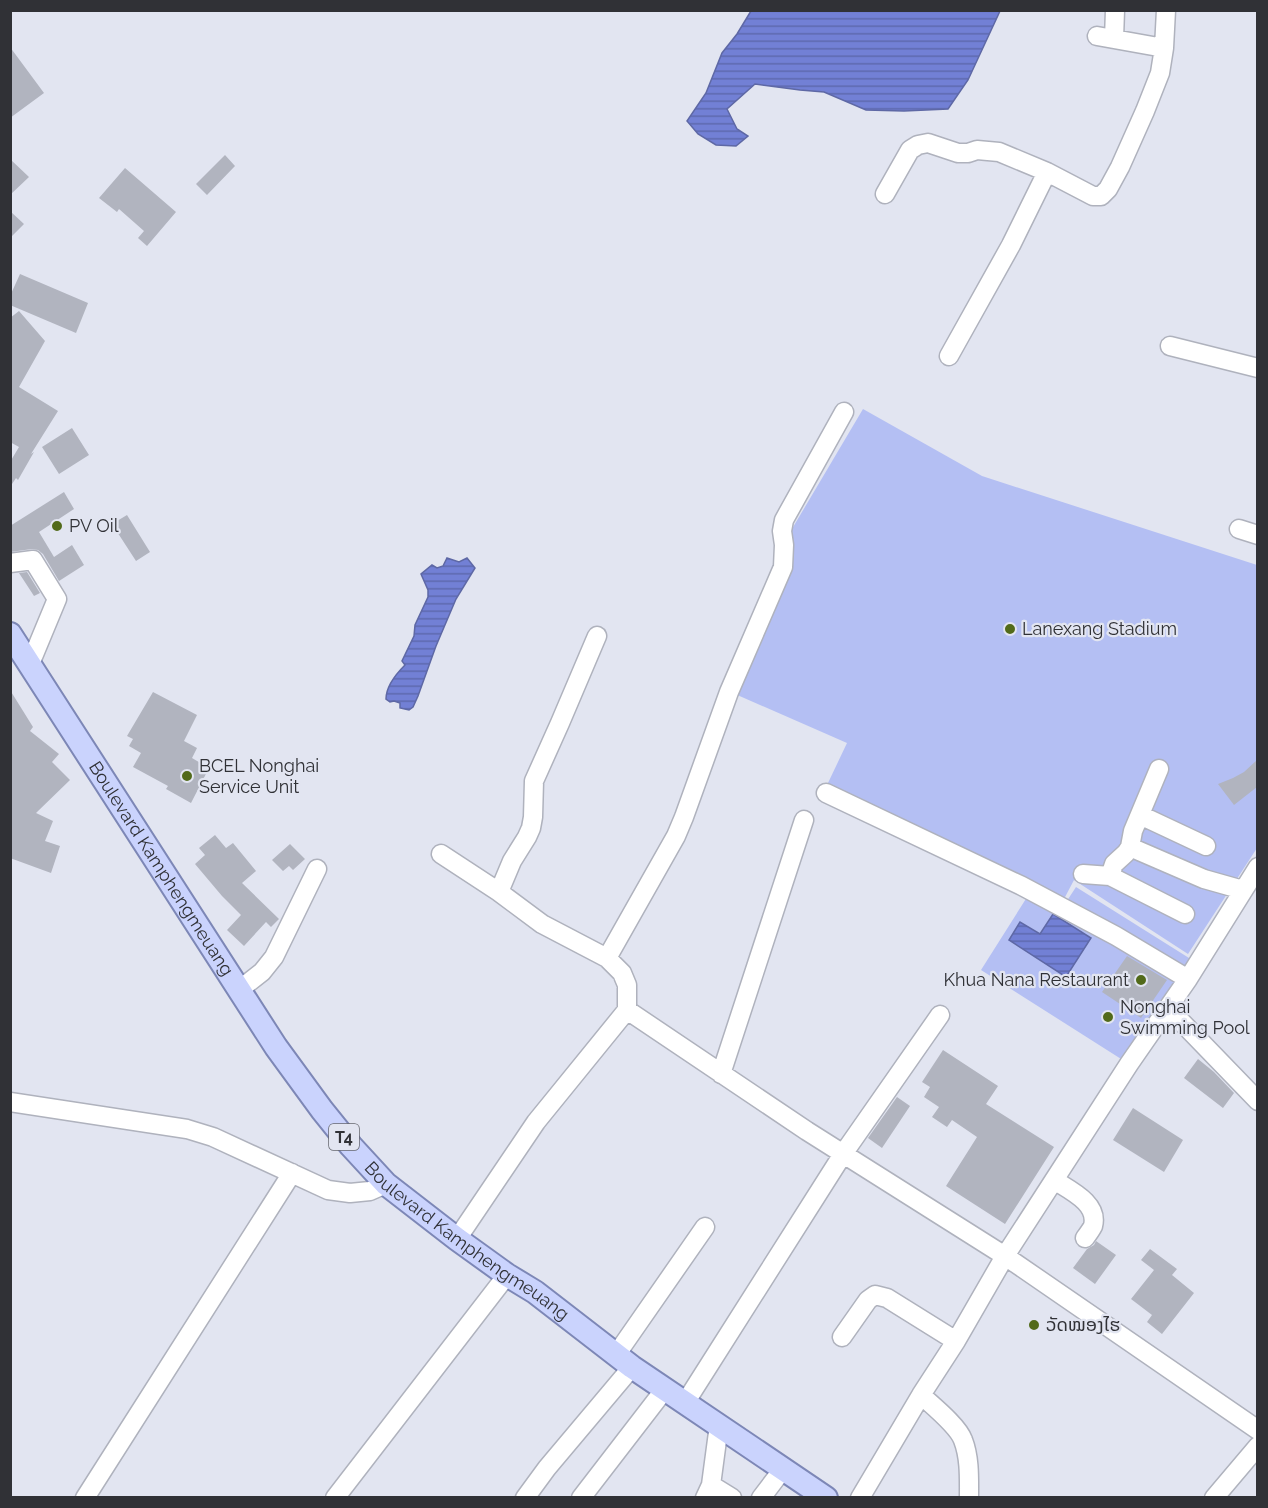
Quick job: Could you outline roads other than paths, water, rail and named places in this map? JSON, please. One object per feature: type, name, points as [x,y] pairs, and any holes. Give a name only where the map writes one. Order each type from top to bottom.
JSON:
[{"type":"main road","name":"Boulevard Kamphengmeuang","points":[[10,634],[276,1047],[322,1110],[386,1184],[507,1275],[535,1292],[624,1361],[826,1497]]},
{"type":"street","points":[[1115,10],[1105,37],[1164,48]]},
{"type":"street","points":[[885,194],[910,150],[928,143],[958,153],[977,150],[999,152],[1047,172],[1093,196],[1101,196],[1108,189],[1160,74],[1166,10]]},
{"type":"street","points":[[949,356],[1011,245],[1047,172]]},
{"type":"street","points":[[1170,346],[1257,368]]},
{"type":"street","points":[[607,958],[676,836],[729,692],[783,567],[784,520],[844,412]]},
{"type":"street","points":[[1239,529],[1257,535]]},
{"type":"street","points":[[10,563],[33,560],[57,599],[30,664]]},
{"type":"street","points":[[499,892],[512,861],[531,828],[534,781],[597,636]]},
{"type":"street","points":[[1110,876],[1114,864],[1130,847],[1133,831],[1159,769]]},
{"type":"street","points":[[826,793],[1022,886],[1116,936],[1188,979]]},
{"type":"street","points":[[1140,815],[1206,846]]},
{"type":"street","points":[[721,1074],[804,820]]},
{"type":"street","points":[[1130,847],[1204,879],[1243,890]]},
{"type":"street","points":[[441,854],[499,892],[542,924],[607,958],[622,973],[627,985],[627,1010],[536,1122],[458,1239]]},
{"type":"street","points":[[860,1497],[956,1341],[1005,1256],[1129,1064],[1188,979],[1257,867]]},
{"type":"street","points":[[239,990],[262,972],[274,957],[316,869]]},
{"type":"street","points":[[1083,874],[1110,876],[1185,914]]},
{"type":"street","points":[[1168,1008],[1257,1101]]},
{"type":"street","points":[[627,1010],[843,1154],[1005,1256],[1257,1430]]},
{"type":"street","points":[[685,1402],[843,1154],[940,1015]]},
{"type":"street","points":[[10,1102],[187,1130],[213,1137],[328,1190],[350,1193],[370,1191],[386,1184]]},
{"type":"street","points":[[85,1497],[292,1173]]},
{"type":"street","points":[[1054,1180],[1082,1197],[1090,1209],[1093,1218],[1092,1227],[1085,1238]]},
{"type":"street","points":[[525,1497],[624,1361],[705,1227]]},
{"type":"street","points":[[335,1497],[507,1275]]},
{"type":"street","points":[[842,1337],[868,1300],[875,1295],[887,1298],[956,1341]]},
{"type":"street","points":[[581,1497],[664,1389]]},
{"type":"street","points":[[921,1395],[948,1420],[963,1439],[968,1464],[969,1497]]},
{"type":"street","points":[[719,1425],[708,1491],[732,1497]]},
{"type":"street","points":[[1214,1497],[1257,1446]]},
{"type":"street","points":[[761,1497],[783,1469]]},
{"type":"water","points":[[751,11],[1000,11],[968,80],[948,109],[866,110],[824,92],[755,84],[727,109],[737,129],[748,136],[736,146],[716,145],[698,134],[687,121],[706,93],[722,53]]},
{"type":"water","points":[[447,558],[459,562],[467,558],[475,568],[456,599],[413,707],[409,710],[400,708],[400,703],[386,699],[386,694],[392,680],[405,665],[402,661],[428,597],[428,590],[421,574],[432,565],[437,568],[443,566]]},
{"type":"water","points":[[1053,914],[1091,938],[1066,977],[1009,940],[1020,922],[1040,934]]},
{"type":"place","name":"PV Oil","points":[[57,526]]},
{"type":"place","name":"Lanexang Stadium","points":[[1010,629]]},
{"type":"place","name":"BCEL Nonghai Service Unit","points":[[187,776]]},
{"type":"place","name":"Khua Nana Restaurant","points":[[1141,980]]},
{"type":"place","name":"Nonghai Swimming Pool","points":[[1108,1017]]},
{"type":"place","name":"ວັດໝອງໄຮ","points":[[1034,1325]]}]
